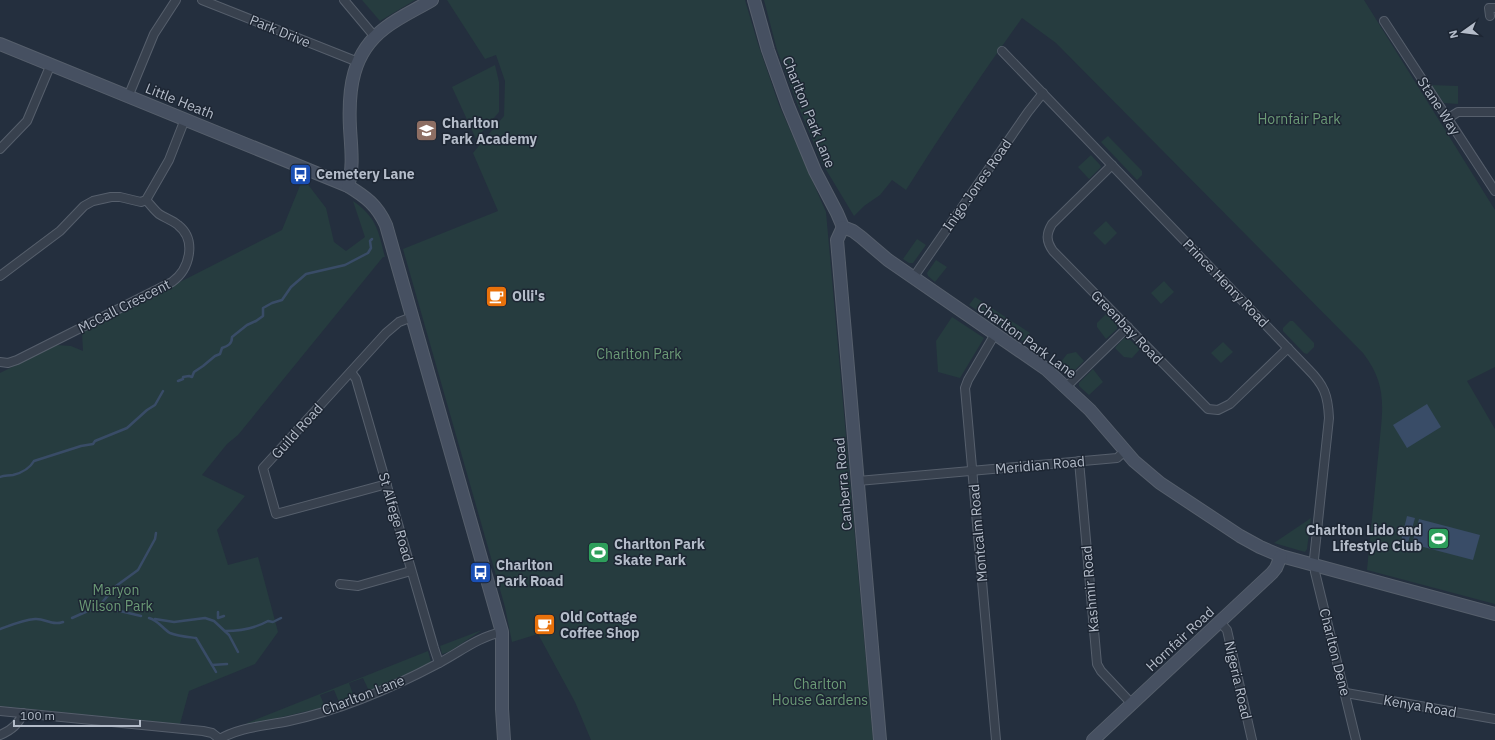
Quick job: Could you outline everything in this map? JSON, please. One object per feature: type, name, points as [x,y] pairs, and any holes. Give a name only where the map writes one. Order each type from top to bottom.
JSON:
[{"type":"street","points":[[128,97],[154,34],[176,0]]},
{"type":"street","name":"Park Drive","points":[[202,0],[358,62]]},
{"type":"street","points":[[344,0],[375,37]]},
{"type":"street","points":[[432,0],[385,28],[364,49],[358,62],[352,77],[349,93],[351,155],[350,180],[348,186],[371,201],[382,216],[386,225],[502,632],[502,709],[504,740]]},
{"type":"street","name":"Charlton Park Lane","points":[[754,0],[768,50],[788,106],[815,171],[838,213],[843,227],[861,236],[888,260],[913,278],[1046,369],[1090,410],[1125,451],[1148,474],[1220,524],[1260,547],[1281,556],[1495,614]]},
{"type":"street","points":[[1490,16],[1490,8],[1495,8]]},
{"type":"street","name":"Stane Way","points":[[1384,21],[1495,191]]},
{"type":"street","name":"Little Heath","points":[[0,44],[348,186]]},
{"type":"street","name":"Prince Henry Road","points":[[1002,51],[1319,380],[1325,390],[1329,418],[1314,558],[1315,565]]},
{"type":"street","points":[[0,149],[26,121],[51,64]]},
{"type":"street","name":"Inigo Jones Road","points":[[913,278],[1028,112],[1043,93]]},
{"type":"street","points":[[1447,119],[1458,112],[1495,112]]},
{"type":"street","points":[[0,276],[60,230],[84,206],[93,201],[111,197],[120,197],[141,202],[146,200],[169,160],[186,119]]},
{"type":"street","name":"Greenbay Road","points":[[1112,166],[1048,229],[1048,244],[1053,251],[1203,405],[1213,410],[1224,408],[1230,404],[1288,348]]},
{"type":"street","name":"McCall Crescent","points":[[0,362],[8,363],[17,360],[172,282],[178,277],[187,265],[189,258],[188,241],[178,224],[158,213],[146,200]]},
{"type":"street","name":"Canberra Road","points":[[843,227],[837,240],[880,740]]},
{"type":"street","name":"Guild Road","points":[[386,484],[276,514],[263,468],[394,326],[403,320],[412,317]]},
{"type":"street","points":[[1066,387],[1128,327]]},
{"type":"street","name":"Montcalm Road","points":[[995,334],[968,380],[965,388],[996,740]]},
{"type":"street","name":"St Alfege Road","points":[[351,372],[356,379],[439,663]]},
{"type":"street","name":"Meridian Road","points":[[858,481],[1117,458],[1125,451]]},
{"type":"street","name":"Kashmir Road","points":[[1079,461],[1097,664],[1101,671],[1132,704]]},
{"type":"street","name":"Hornfair Road","points":[[1093,740],[1272,573],[1281,556]]},
{"type":"street","name":"Charlton Dene","points":[[1315,565],[1315,572],[1346,693],[1356,740]]},
{"type":"street","points":[[340,584],[358,586],[411,571]]},
{"type":"street","name":"Nigeria Road","points":[[1220,622],[1227,630],[1252,740]]},
{"type":"street","name":"Charlton Lane","points":[[220,740],[236,731],[290,721],[333,709],[377,693],[439,663],[485,636],[502,632]]},
{"type":"street","name":"Kenya Road","points":[[1346,693],[1495,719]]},
{"type":"street","points":[[0,711],[203,731],[212,733],[220,740]]},
{"type":"street","points":[[0,735],[14,726],[20,720],[23,713]]},
{"type":"green space","points":[[362,0],[415,0],[380,21]]},
{"type":"green space","name":"Charlton Park","points":[[447,0],[745,0],[779,105],[826,212],[873,740],[591,740],[575,702],[538,634],[512,642],[505,607],[403,249],[498,211],[473,153],[504,116],[505,81],[496,55],[485,59]]},
{"type":"green space","name":"Hornfair Park","points":[[764,0],[1364,0],[1495,210],[1495,367],[1467,381],[1495,429],[1495,604],[1367,570],[1382,406],[1382,397],[1378,379],[1369,362],[1363,353],[1056,43],[1022,18],[934,146],[906,190],[892,180],[880,195],[864,206],[854,216],[822,163],[797,103],[777,50]]},
{"type":"green space","points":[[495,65],[499,82],[499,112],[476,139],[452,87]]},
{"type":"green space","points":[[1431,85],[1458,86],[1458,104],[1444,103]]},
{"type":"green space","points":[[1108,136],[1142,171],[1142,175],[1137,180],[1101,142]]},
{"type":"green space","points":[[1091,155],[1101,167],[1089,179],[1078,167]]},
{"type":"green space","name":"Maryon Wilson Park","points":[[303,178],[326,208],[334,242],[346,251],[365,237],[353,201],[372,219],[378,232],[385,257],[383,257],[238,435],[227,444],[202,475],[245,496],[217,530],[228,565],[258,557],[278,632],[255,664],[189,691],[180,724],[0,706],[0,373],[56,345],[71,346],[83,351],[82,332],[282,230]]},
{"type":"green space","points":[[1106,221],[1117,233],[1105,245],[1093,233]]},
{"type":"green space","points":[[917,239],[926,245],[913,263],[909,263],[903,259]]},
{"type":"green space","points":[[936,260],[947,267],[935,282],[928,276],[927,273]]},
{"type":"green space","points":[[1164,281],[1174,292],[1161,304],[1151,293]]},
{"type":"green space","points":[[975,297],[1030,333],[1024,342],[969,305]]},
{"type":"green space","points":[[1106,314],[1117,325],[1117,329],[1106,339],[1097,327],[1097,323]]},
{"type":"green space","points":[[952,317],[984,338],[960,378],[938,372],[936,341]]},
{"type":"green space","points":[[1290,321],[1293,321],[1314,343],[1314,347],[1307,354],[1304,353],[1283,331],[1283,328]]},
{"type":"green space","points":[[1127,337],[1140,349],[1132,358],[1124,357],[1115,348],[1124,338]]},
{"type":"green space","points":[[1223,342],[1233,352],[1221,363],[1211,353]]},
{"type":"green space","points":[[1076,352],[1084,361],[1071,374],[1065,373],[1057,367],[1067,354]]},
{"type":"green space","points":[[1093,369],[1103,382],[1089,395],[1079,386],[1079,383]]},
{"type":"green space","points":[[1311,518],[1307,549],[1305,552],[1274,543]]},
{"type":"green space","points":[[482,630],[449,652],[442,654],[440,646]]},
{"type":"green space","points":[[428,651],[431,662],[369,691],[363,678],[349,683],[354,697],[339,702],[334,690],[320,695],[325,707],[247,725],[247,723]]},
{"type":"water","points":[[1427,404],[1441,427],[1407,448],[1393,425]]},
{"type":"water","points":[[1407,516],[1415,518],[1408,543],[1401,541]]},
{"type":"water","points":[[1419,519],[1480,535],[1473,560],[1412,544]]},
{"type":"waterway","points":[[178,381],[183,379],[183,377],[192,377],[194,372],[215,356],[220,354],[222,348],[230,343],[232,337],[247,325],[263,316],[263,308],[282,300],[291,287],[306,274],[345,265],[368,253],[371,248],[370,241],[372,239]]},
{"type":"waterway","points":[[0,477],[19,473],[28,468],[34,461],[81,446],[93,444],[95,441],[127,428],[147,410],[155,405],[163,391]]},
{"type":"waterway","points":[[99,606],[116,586],[138,570],[155,539],[156,533]]},
{"type":"waterway","points":[[72,618],[99,606],[141,616]]},
{"type":"waterway","points":[[218,612],[218,618],[224,616]]},
{"type":"waterway","points":[[149,618],[170,633],[179,636],[196,638],[212,665],[227,664]]},
{"type":"waterway","points":[[155,619],[174,622],[205,618],[214,621],[229,635],[238,652]]},
{"type":"waterway","points":[[225,631],[247,629],[268,621],[273,622],[281,618]]},
{"type":"waterway","points":[[0,629],[35,619],[52,623],[63,622]]},
{"type":"waterway","points":[[212,665],[216,672]]},
{"type":"place","name":"Charlton Park Academy","points":[[426,131]]},
{"type":"place","name":"Cemetery Lane","points":[[300,174]]},
{"type":"place","name":"Olli's","points":[[497,296]]},
{"type":"place","name":"Charlton Lido and Lifestyle Club","points":[[1438,538]]},
{"type":"place","name":"Charlton Park Skate Park","points":[[599,552]]},
{"type":"place","name":"Charlton Park Road","points":[[480,573]]},
{"type":"place","name":"Old Cottage Coffee Shop","points":[[545,625]]},
{"type":"park label","name":"Charlton House Gardens","points":[[820,692]]}]
